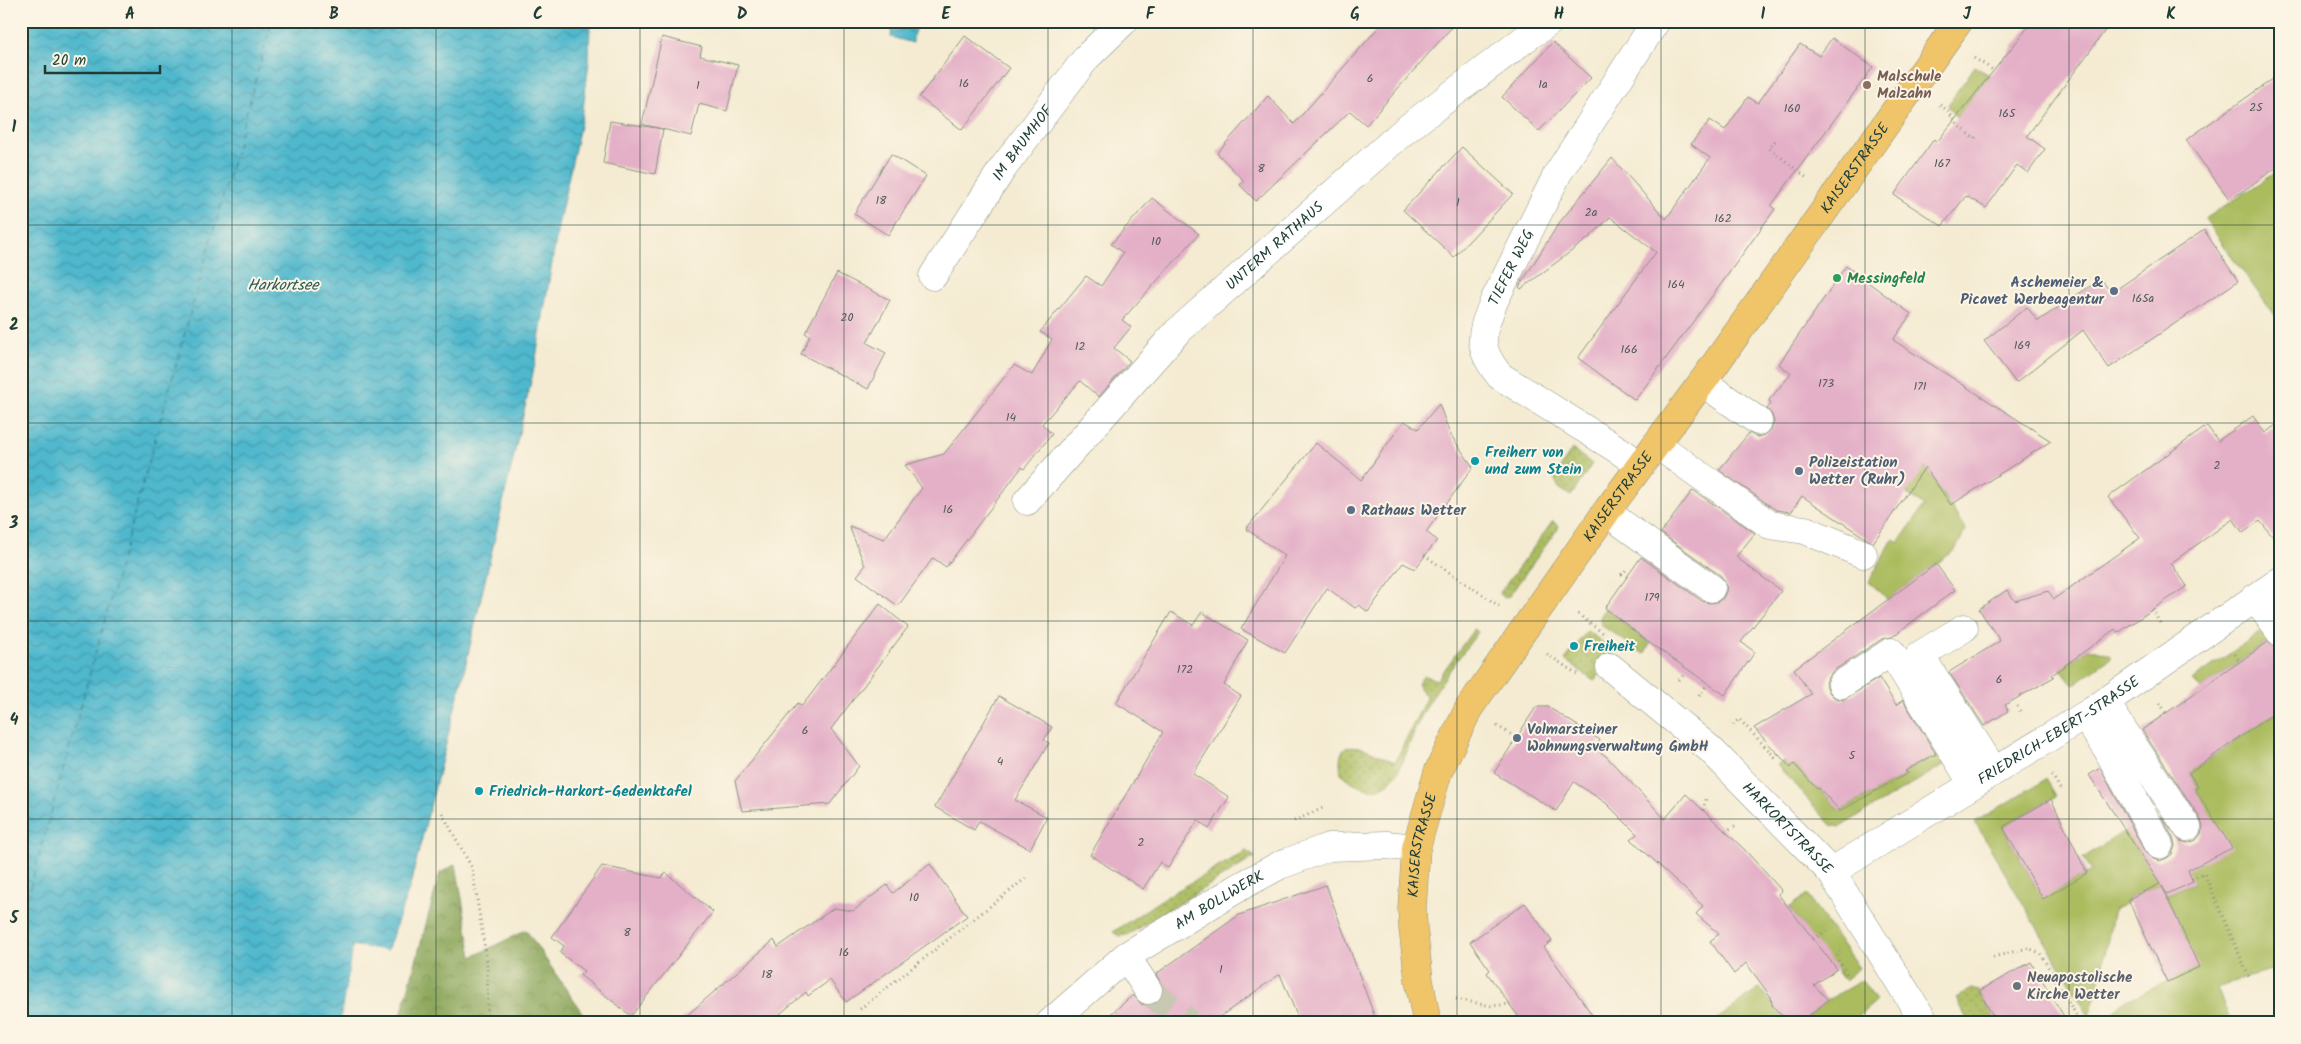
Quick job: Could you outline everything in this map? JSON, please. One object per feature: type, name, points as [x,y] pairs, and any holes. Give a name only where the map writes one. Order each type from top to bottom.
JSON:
[{"type":"main road","name":"KAISERSTRASSE","points":[[1425,1014],[1413,928],[1416,848],[1438,772],[1469,708],[1606,512],[1702,382],[1959,21]]},
{"type":"street","name":"IM BAUMHOF","points":[[933,276],[1003,168],[1087,57],[1124,21]]},
{"type":"street","name":"UNTERM RATHAUS","points":[[1027,502],[1177,332],[1404,131],[1551,21]]},
{"type":"street","name":"TIEFER WEG","points":[[1640,465],[1500,376],[1489,364],[1481,347],[1488,317],[1495,299],[1558,173],[1656,21]]},
{"type":"street","points":[[1702,382],[1758,421]]},
{"type":"street","points":[[1656,444],[1770,525],[1805,530],[1863,554]]},
{"type":"street","points":[[1606,512],[1711,588]]},
{"type":"street","name":"FRIEDRICH-EBERT-STRASSE","points":[[1831,872],[2094,709],[2279,583]]},
{"type":"street","points":[[2255,598],[2280,632]]},
{"type":"street","points":[[1964,628],[1920,655],[1984,778]]},
{"type":"street","points":[[1842,684],[1891,652],[1984,778]]},
{"type":"street","name":"HARKORTSTRASSE","points":[[1610,667],[1710,749],[1831,872],[1925,1023]]},
{"type":"street","points":[[2094,709],[2187,827]]},
{"type":"street","points":[[2094,709],[2105,745],[2159,844]]},
{"type":"street","name":"AM BOLLWERK","points":[[1050,1023],[1126,956],[1280,864],[1329,848],[1386,845],[1416,848]]},
{"type":"street","points":[[1126,956],[1148,990]]},
{"type":"path","points":[[1689,21],[1701,27],[1707,21]]},
{"type":"path","points":[[1978,60],[1993,70]]},
{"type":"path","points":[[1943,107],[1957,124],[1974,139],[1977,136]]},
{"type":"path","points":[[1775,142],[1770,148],[1832,197]]},
{"type":"path","points":[[1424,555],[1595,687],[1610,667]]},
{"type":"path","points":[[1626,570],[1622,574],[1626,577]]},
{"type":"path","points":[[1745,725],[1776,757],[1779,754]]},
{"type":"path","points":[[1502,729],[1517,738]]},
{"type":"path","points":[[442,813],[472,868],[486,962],[488,1023]]},
{"type":"path","points":[[2192,880],[2204,873],[2249,977]]},
{"type":"path","points":[[860,1009],[1026,878]]},
{"type":"path","points":[[1993,957],[2028,948],[2040,953],[2081,1023]]},
{"type":"path","points":[[1425,1014],[1453,998],[1492,1006],[1510,1004]]},
{"type":"green space","points":[[1975,66],[1989,75],[1970,99],[1976,104],[1957,118],[1948,105]]},
{"type":"green space","points":[[2280,170],[2280,313],[2275,316],[2205,219]]},
{"type":"green space","points":[[1572,449],[1592,464],[1571,496],[1559,488],[1554,478]]},
{"type":"green space","points":[[1925,467],[1966,530],[1955,550],[1888,600],[1869,582],[1893,539],[1899,542],[1924,506],[1907,494],[1908,492],[1904,489]]},
{"type":"green space","points":[[1553,521],[1559,527],[1509,596],[1505,598],[1499,594]]},
{"type":"green space","points":[[1605,608],[1650,644],[1644,654],[1601,625],[1600,618]]},
{"type":"green space","points":[[1474,629],[1478,632],[1427,705],[1414,732],[1403,762],[1391,781],[1379,788],[1373,789],[1356,784],[1341,773],[1340,759],[1343,750],[1349,747],[1358,747],[1395,762],[1427,696],[1420,689],[1419,682],[1424,676],[1437,680]]},
{"type":"green space","points":[[2265,629],[2272,639],[2201,689],[2192,680]]},
{"type":"green space","points":[[1587,631],[1615,651],[1594,681],[1565,660]]},
{"type":"green space","points":[[2089,648],[2110,654],[2112,657],[2073,685],[2060,669]]},
{"type":"green space","points":[[2280,709],[2280,967],[2217,987],[2231,1023],[2117,1023],[2114,1012],[2123,1002],[2198,967],[2166,895],[2193,883],[2187,870],[2210,814],[2180,798],[2198,787],[2189,773]]},
{"type":"green space","points":[[1944,752],[1950,761],[1840,827],[1831,825],[1777,765],[1784,760],[1791,767],[1794,764],[1840,811],[1907,774],[1905,771],[1927,759],[1929,753],[1932,758]]},
{"type":"green space","points":[[2046,779],[2056,796],[2003,827],[2036,887],[2058,890],[2091,871],[2083,858],[2126,830],[2160,884],[2128,899],[2129,902],[2114,909],[2098,989],[2089,1016],[1975,822]]},
{"type":"green space","points":[[1246,851],[1255,857],[1127,935],[1119,936],[1113,932],[1161,900]]},
{"type":"green space","points":[[456,864],[472,957],[526,930],[589,1023],[399,1023],[440,873]]},
{"type":"green space","points":[[1807,895],[1859,968],[1844,980],[1789,908]]},
{"type":"green space","points":[[1862,980],[1876,1001],[1851,1023],[1712,1023],[1760,988],[1783,1014],[1804,1020],[1828,1000]]},
{"type":"green space","points":[[1972,989],[1979,991],[1997,1023],[1969,1023],[1956,998]]},
{"type":"water","name":"Harkortsee","points":[[21,21],[590,21],[589,62],[582,117],[559,221],[535,364],[463,676],[410,886],[387,951],[353,946],[340,1023],[21,1023]]},
{"type":"water","points":[[892,21],[933,21],[917,27],[913,43],[891,37]]},
{"type":"pier","points":[[353,946],[390,951],[387,953],[355,949],[343,1023],[340,1023]]},
{"type":"building","points":[[1384,21],[1457,21],[1366,125],[1350,111],[1256,201],[1240,185],[1244,181],[1217,153],[1268,96],[1294,124]]},
{"type":"building","points":[[2033,21],[2112,21],[2027,136],[2045,149],[2028,173],[2017,165],[1986,208],[1966,196],[1942,226],[1894,195],[1934,139],[1937,142]]},
{"type":"building","points":[[965,36],[1009,68],[962,130],[919,97]]},
{"type":"building","points":[[662,37],[702,47],[700,56],[738,65],[727,111],[699,104],[691,136],[642,124]]},
{"type":"building","points":[[1832,38],[1873,67],[1771,206],[1775,209],[1635,400],[1578,358],[1656,252],[1610,217],[1590,237],[1521,289],[1519,287],[1559,223],[1612,158],[1666,219],[1710,158],[1691,144],[1710,120],[1725,130],[1748,97],[1758,103],[1800,44],[1819,56]]},
{"type":"building","points":[[1553,42],[1591,78],[1539,131],[1502,97]]},
{"type":"building","points":[[2280,74],[2280,165],[2230,200],[2186,140]]},
{"type":"building","points":[[610,121],[663,129],[655,174],[603,163]]},
{"type":"building","points":[[1462,147],[1513,194],[1454,257],[1403,210]]},
{"type":"building","points":[[891,154],[926,176],[888,235],[854,214]]},
{"type":"building","points":[[1152,198],[1199,234],[1122,320],[1131,327],[1114,348],[1130,361],[1099,397],[1080,381],[1042,424],[1052,434],[1024,469],[1022,467],[946,567],[933,558],[898,606],[857,576],[865,566],[849,526],[884,539],[922,488],[905,465],[944,454],[1014,365],[1032,375],[1052,339],[1040,332],[1086,276],[1101,286],[1123,253],[1111,244]]},
{"type":"building","points":[[2204,230],[2238,281],[2109,368],[2083,330],[2016,383],[1984,341],[2027,307],[2038,321],[2101,279],[2111,293]]},
{"type":"building","points":[[1846,266],[1911,314],[1893,340],[2051,441],[1951,505],[1925,467],[1873,543],[1802,496],[1791,512],[1776,510],[1719,470],[1749,433],[1757,437],[1765,435],[1771,430],[1774,422],[1772,415],[1767,409],[1771,404],[1769,400],[1791,374],[1779,364]]},
{"type":"building","points":[[837,273],[890,300],[867,343],[886,353],[868,389],[801,354],[810,336],[805,333]]},
{"type":"building","name":"Rathaus Wetter","points":[[1439,404],[1450,434],[1473,467],[1426,532],[1437,540],[1415,569],[1403,563],[1368,612],[1359,605],[1355,608],[1327,588],[1285,653],[1241,629],[1285,556],[1246,529],[1316,443],[1361,480],[1404,421],[1418,429]]},
{"type":"building","points":[[2253,416],[2265,433],[2280,422],[2280,546],[2260,521],[2243,533],[2233,519],[2171,563],[2187,586],[2118,633],[2115,629],[2052,675],[2054,677],[2005,705],[2008,711],[1984,726],[1949,672],[2000,641],[1979,609],[2007,590],[2015,601],[2048,591],[2054,599],[2140,538],[2108,497],[2207,426],[2218,441]]},
{"type":"building","points":[[1693,490],[1755,533],[1736,557],[1781,591],[1741,642],[1755,652],[1725,695],[1651,644],[1605,608],[1641,557],[1702,601],[1709,603],[1717,602],[1723,598],[1727,589],[1721,576],[1661,533]]},
{"type":"building","points":[[1936,564],[1955,590],[1892,637],[1882,639],[1833,671],[1828,677],[1826,684],[1829,692],[1835,698],[1843,700],[1879,678],[1896,705],[1903,700],[1936,754],[1905,771],[1908,773],[1840,811],[1794,764],[1791,768],[1754,728],[1811,694],[1794,669]]},
{"type":"building","points":[[880,604],[908,627],[831,729],[859,766],[830,804],[742,811],[735,781],[798,703],[802,706]]},
{"type":"building","points":[[1171,612],[1193,625],[1202,612],[1248,640],[1224,685],[1241,696],[1193,774],[1229,797],[1209,829],[1198,820],[1168,868],[1160,862],[1143,889],[1090,855],[1163,732],[1116,703]]},
{"type":"building","points":[[2268,642],[2273,646],[2280,647],[2280,709],[2189,773],[2198,787],[2195,789],[2232,848],[2188,870],[2193,882],[2167,894],[2162,886],[2199,967],[2167,982],[2128,899],[2160,884],[2089,775],[2100,768],[2145,852],[2151,858],[2159,861],[2167,858],[2172,854],[2175,846],[2173,838],[2161,816],[2180,841],[2188,843],[2196,840],[2201,834],[2203,827],[2200,818],[2142,730]]},
{"type":"building","points":[[999,696],[1052,727],[1044,740],[1049,743],[1015,800],[1047,817],[1030,849],[979,821],[974,830],[935,807]]},
{"type":"building","points":[[1536,707],[1548,707],[1600,740],[1595,749],[1606,756],[1665,819],[1686,794],[1744,849],[1782,891],[1778,894],[1837,969],[1814,985],[1828,1000],[1804,1020],[1789,1020],[1780,1014],[1772,1005],[1771,997],[1746,963],[1734,974],[1710,941],[1719,934],[1696,914],[1703,906],[1631,839],[1637,834],[1606,803],[1574,782],[1556,811],[1494,773]]},
{"type":"building","points":[[2051,799],[2087,873],[2043,899],[2003,827]]},
{"type":"building","points":[[930,864],[967,916],[846,1002],[830,980],[808,996],[806,992],[769,1023],[678,1023],[774,940],[778,947],[834,908],[853,911],[887,885],[893,893]]},
{"type":"building","points":[[602,866],[661,878],[666,873],[713,912],[631,1016],[580,975],[584,971],[560,953],[564,946],[552,937]]},
{"type":"building","points":[[1326,885],[1377,1023],[1300,1023],[1280,974],[1211,1023],[1100,1023],[1133,995],[1141,1004],[1149,1006],[1157,1003],[1162,998],[1164,990],[1156,974],[1239,915]]},
{"type":"building","points":[[1525,903],[1552,941],[1544,947],[1598,1023],[1523,1023],[1487,973],[1490,970],[1470,942]]},
{"type":"building","name":"Neuapostolische Kirche Wetter","points":[[2031,962],[2068,1023],[1997,1023],[1979,991]]},
{"type":"ferry route","points":[[21,920],[272,21]]},
{"type":"tunnel","points":[[1148,990],[1189,1023]]},
{"type":"place","name":"Malschule Malzahn","points":[[1867,85]]},
{"type":"place","name":"Messingfeld","points":[[1837,278]]},
{"type":"place","name":"Aschemeier & Picavet Werbeagentur","points":[[2114,291]]},
{"type":"place","name":"Freiherr von und zum Stein","points":[[1475,461]]},
{"type":"place","name":"Polizeistation Wetter (Ruhr)","points":[[1799,471]]},
{"type":"place","name":"Rathaus Wetter","points":[[1351,510]]},
{"type":"place","name":"Freiheit","points":[[1574,646]]},
{"type":"place","name":"Volmarsteiner Wohnungsverwaltung GmbH","points":[[1517,738]]},
{"type":"place","name":"Friedrich-Harkort-Gedenktafel","points":[[479,791]]},
{"type":"place","name":"Neuapostolische Kirche Wetter","points":[[2017,986]]}]
